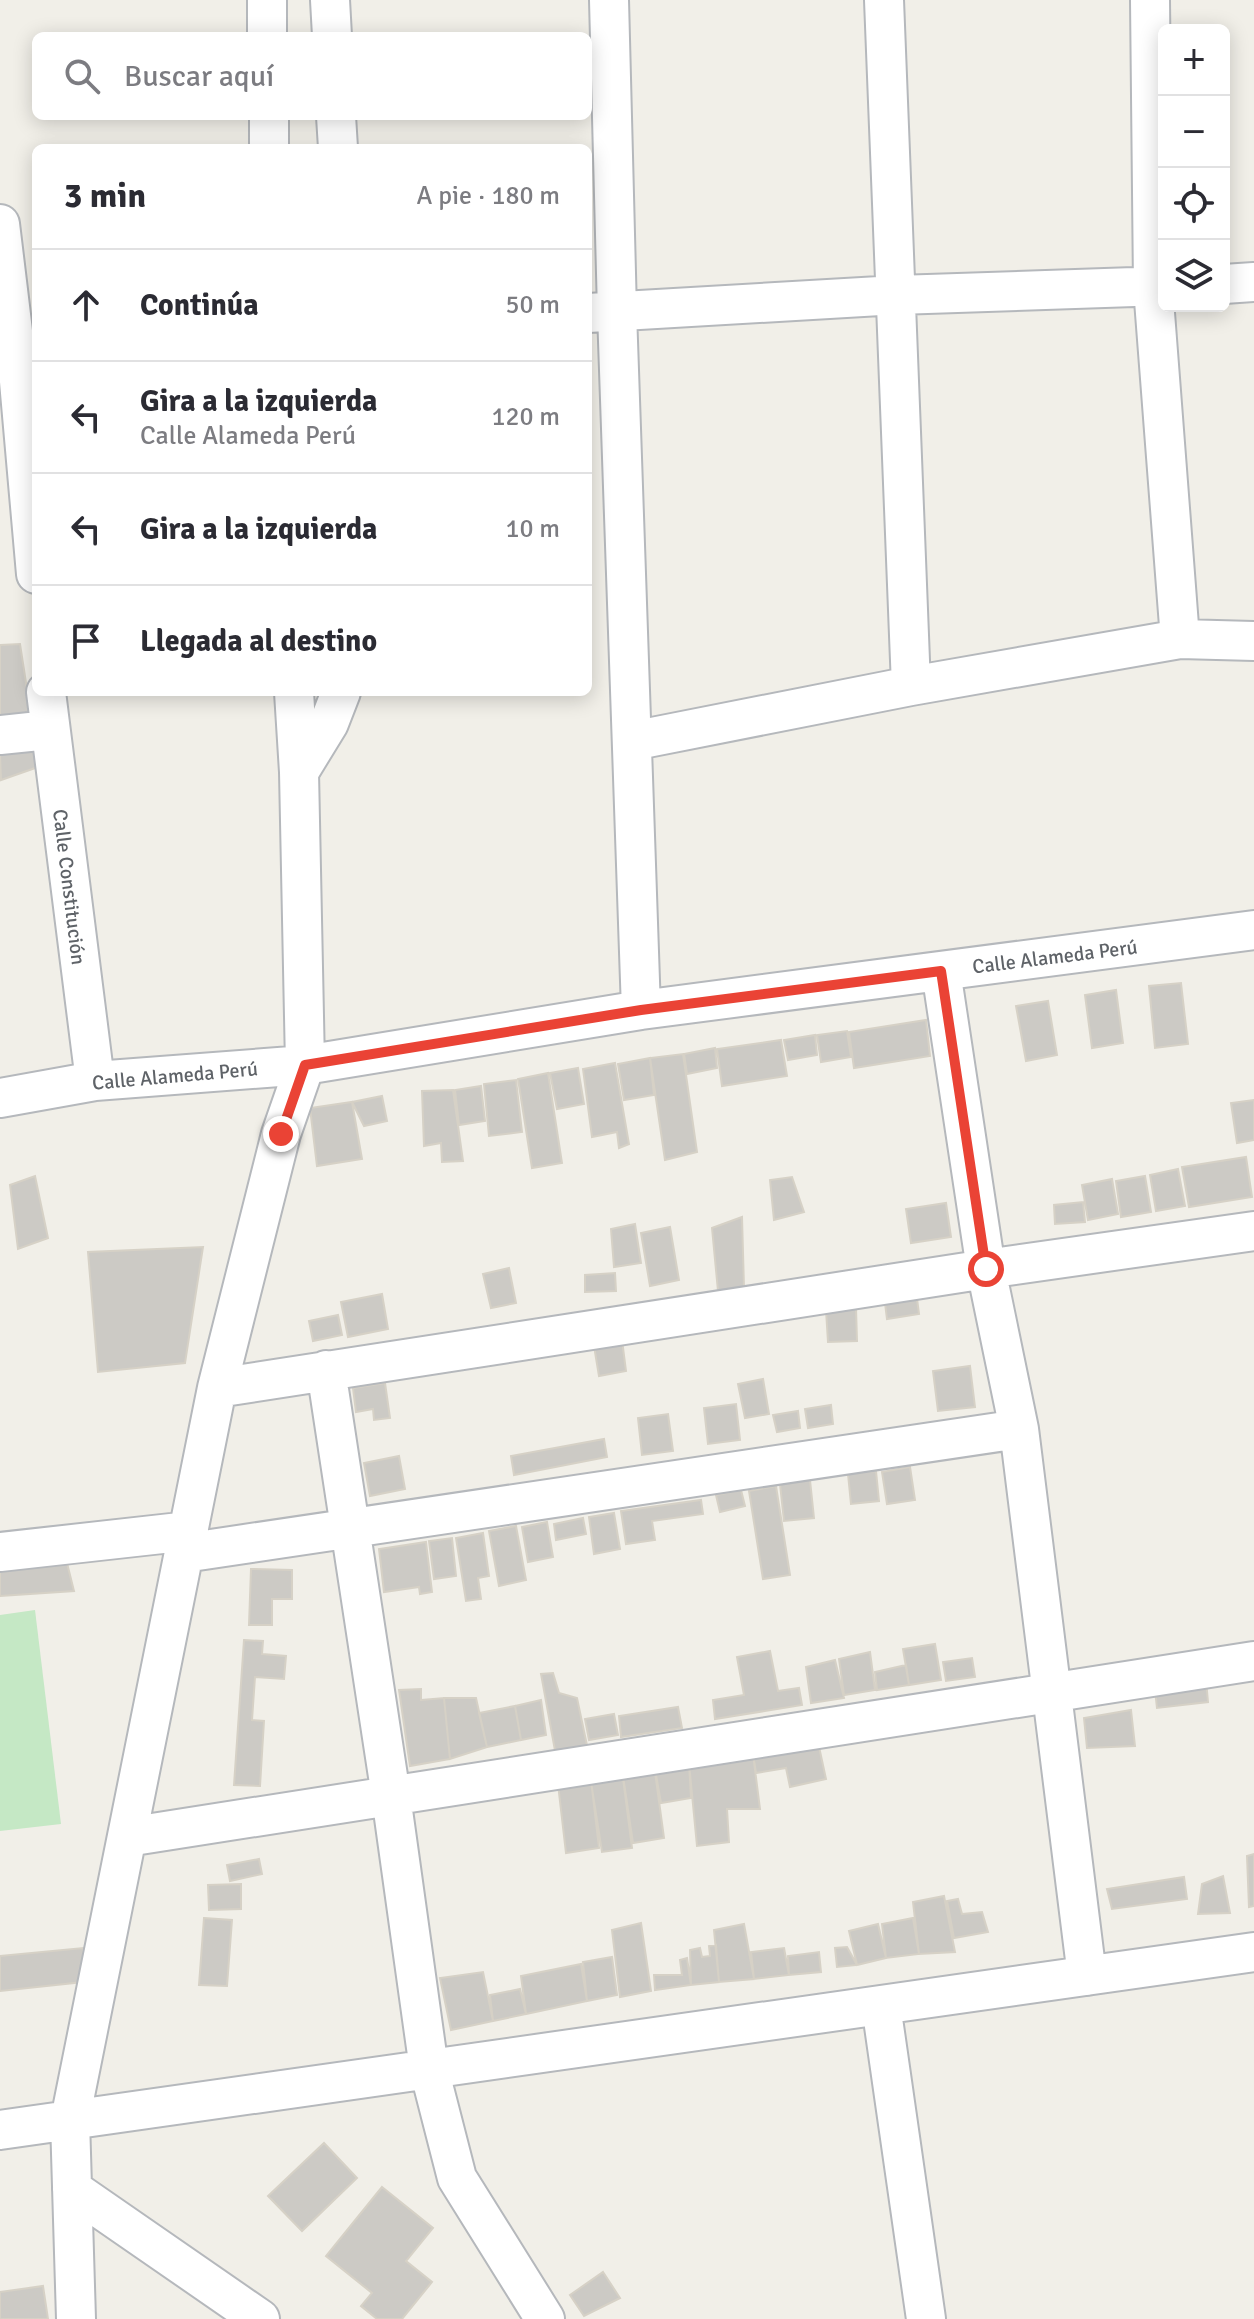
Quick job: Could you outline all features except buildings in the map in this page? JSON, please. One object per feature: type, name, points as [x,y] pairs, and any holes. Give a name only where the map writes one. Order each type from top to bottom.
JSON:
[{"type":"street","points":[[267,0],[267,32]]},
{"type":"street","points":[[330,0],[332,32]]},
{"type":"street","points":[[609,0],[602,313],[632,741],[641,1010]]},
{"type":"street","points":[[884,0],[911,686]]},
{"type":"street","points":[[602,313],[897,295],[1158,286],[1150,0]]},
{"type":"street","points":[[269,120],[269,144]]},
{"type":"street","points":[[336,120],[338,144]]},
{"type":"street","points":[[0,224],[28,380],[12,438],[32,551]]},
{"type":"street","points":[[1230,284],[1254,282]]},
{"type":"street","points":[[1160,312],[1180,639]]},
{"type":"street","points":[[632,741],[911,686],[1180,639],[1254,641]]},
{"type":"street","name":"Calle Constitución","points":[[46,696],[95,1081]]},
{"type":"street","points":[[76,2319],[70,2120],[217,1388],[281,1134],[305,1065],[299,772],[294,696]]},
{"type":"street","points":[[299,772],[329,723],[339,696]]},
{"type":"street","points":[[0,735],[49,730]]},
{"type":"street","name":"Calle Alameda Perú","points":[[0,1098],[95,1081],[305,1065],[641,1010],[1254,930]]},
{"type":"street","points":[[941,971],[986,1269],[1019,1429],[1087,1976]]},
{"type":"street","points":[[217,1388],[986,1269],[1254,1231]]},
{"type":"street","points":[[326,1370],[429,2069],[457,2178],[545,2319]]},
{"type":"street","points":[[0,1552],[186,1542],[350,1528],[1019,1429]]},
{"type":"street","points":[[127,1837],[1254,1661]]},
{"type":"street","points":[[0,2130],[1254,1952]]},
{"type":"street","points":[[881,2005],[926,2319]]},
{"type":"street","points":[[72,2189],[260,2319]]},
{"type":"green space","points":[[35,1610],[61,1824],[0,1831],[0,1615]]},
{"type":"route","points":[[281,1134],[305,1065],[641,1010],[941,971],[986,1269]]}]
